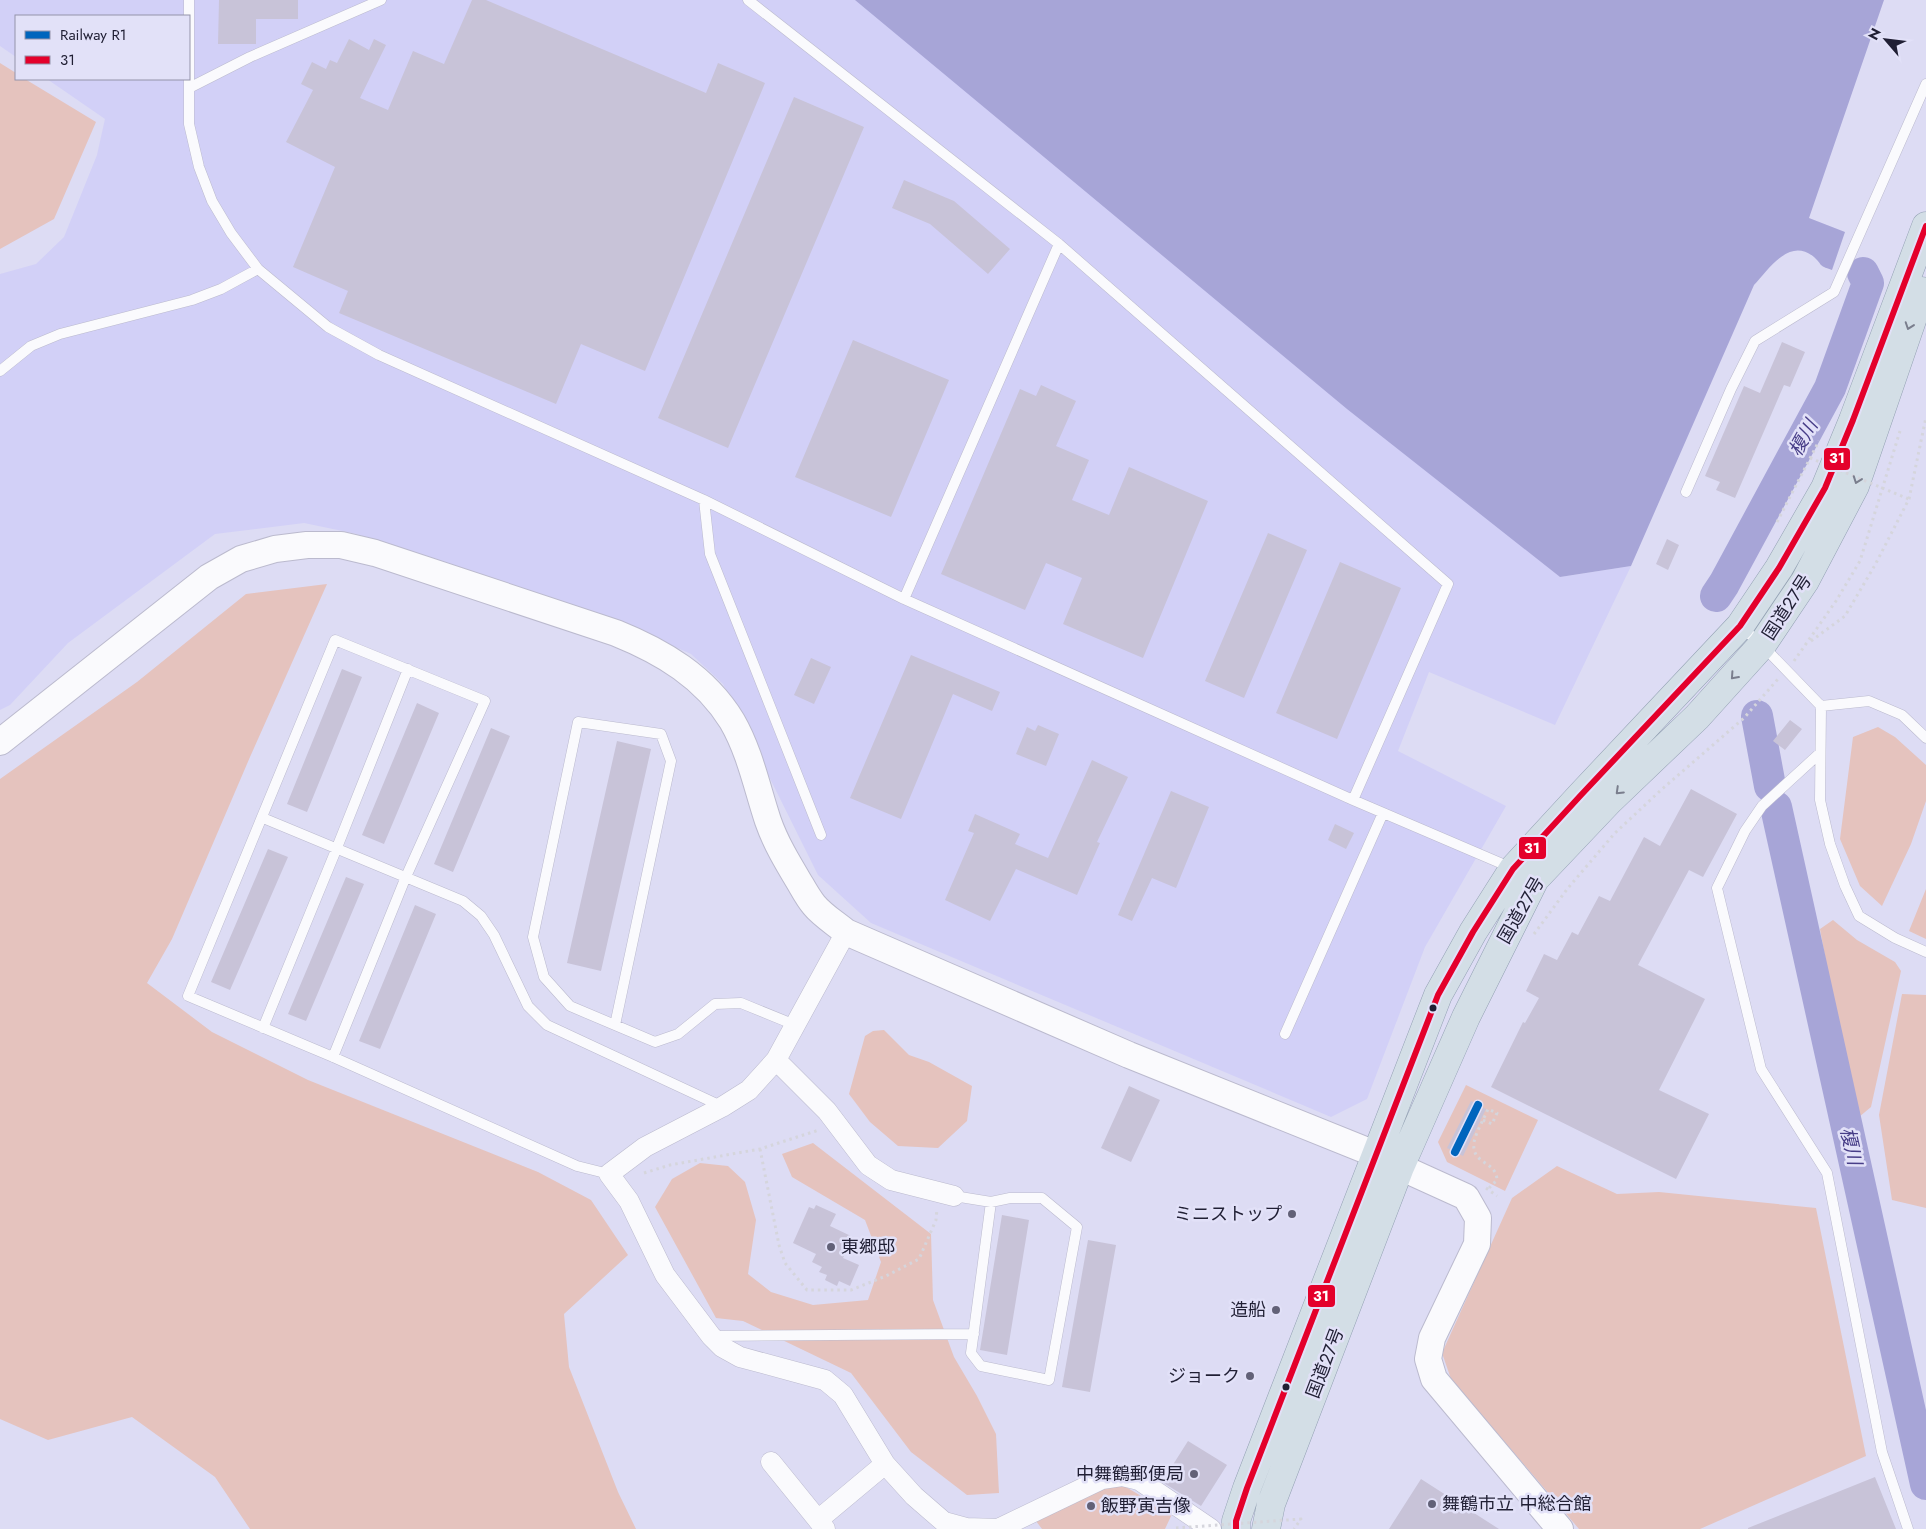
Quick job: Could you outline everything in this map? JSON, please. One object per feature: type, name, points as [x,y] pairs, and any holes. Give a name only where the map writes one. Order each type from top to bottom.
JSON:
[{"type":"highway","name":"国道27号","points":[[1266,1529],[1271,1504],[1400,1168],[1466,1017],[1524,874],[1609,801],[1697,717],[1762,645],[1805,582],[1855,486],[1918,293],[1926,226]]},
{"type":"highway","name":"国道27号","points":[[1236,1529],[1236,1521],[1247,1488],[1438,995],[1473,932],[1524,874],[1580,794],[1740,626],[1779,568],[1824,488],[1853,420],[1918,293]]},
{"type":"street","points":[[0,742],[209,577],[241,560],[275,549],[307,545],[341,545],[375,553],[647,645],[695,678],[716,700],[732,722],[750,761],[769,823],[787,863],[814,905],[846,932],[1129,1055],[1375,1154],[1400,1168],[1466,1197],[1478,1218],[1477,1244],[1432,1338],[1428,1359],[1434,1379],[1560,1529]]},
{"type":"street","points":[[846,932],[776,1060],[749,1090],[722,1107],[646,1147],[612,1177],[629,1201],[665,1275],[711,1336],[722,1347],[740,1357],[825,1380],[843,1394],[885,1464],[914,1496],[944,1522],[966,1528],[998,1529],[1102,1479],[1122,1476],[1139,1480],[1212,1529]]},
{"type":"street","points":[[776,1060],[827,1111],[868,1165],[891,1180],[946,1194]]},
{"type":"street","points":[[771,1462],[821,1525],[885,1464]]},
{"type":"lane","points":[[189,0],[189,15]]},
{"type":"lane","points":[[189,88],[250,57],[381,0]]},
{"type":"lane","points":[[748,0],[1059,244],[1448,584],[1353,800]]},
{"type":"lane","points":[[189,80],[189,124],[199,167],[212,201],[231,233],[258,269],[328,327],[379,355],[704,500],[904,599],[1353,800],[1524,874]]},
{"type":"lane","points":[[1686,492],[1731,389],[1755,342],[1834,292],[1926,84]]},
{"type":"lane","points":[[904,599],[1059,244]]},
{"type":"lane","points":[[0,371],[31,346],[60,334],[192,300],[221,289],[258,269]]},
{"type":"lane","points":[[704,500],[710,554],[821,835]]},
{"type":"lane","points":[[1740,626],[1762,645],[1821,706],[1820,800],[1830,844],[1845,886],[1859,916],[1895,938],[1926,952]]},
{"type":"lane","points":[[333,1057],[406,879],[485,701],[335,640],[188,996],[333,1057],[577,1166],[612,1177]]},
{"type":"lane","points":[[263,1028],[408,669]]},
{"type":"lane","points":[[1821,706],[1869,701],[1902,715],[1926,738]]},
{"type":"lane","points":[[615,1024],[671,761],[661,734],[578,722],[533,937],[544,977],[570,1006],[655,1042],[678,1034],[715,1004],[741,1003],[795,1025]]},
{"type":"lane","points":[[1820,753],[1762,806],[1745,831],[1717,888],[1761,1069],[1827,1173],[1882,1452],[1908,1529]]},
{"type":"lane","points":[[1285,1034],[1383,813]]},
{"type":"lane","points":[[262,818],[463,901],[481,916],[494,935],[528,1006],[547,1025],[722,1107]]},
{"type":"lane","points":[[946,1194],[991,1202],[1010,1198],[1042,1198],[1077,1227],[1049,1380],[981,1366],[971,1353],[991,1202]]},
{"type":"lane","points":[[711,1336],[974,1334]]},
{"type":"path","points":[[1808,643],[1845,616],[1875,565],[1909,499],[1926,416]]},
{"type":"path","points":[[1533,936],[1568,888],[1615,833],[1744,718],[1808,643],[1860,561],[1900,430]]},
{"type":"path","points":[[1810,458],[1909,499]]},
{"type":"path","points":[[1483,1120],[1492,1124],[1497,1113],[1488,1109],[1483,1120],[1474,1142],[1478,1157],[1494,1168],[1496,1174],[1497,1180],[1488,1189]]},
{"type":"path","points":[[612,1177],[760,1149],[837,1124]]},
{"type":"path","points":[[760,1149],[779,1245],[785,1263],[807,1290],[851,1290],[886,1276],[919,1259],[946,1194]]},
{"type":"path","points":[[1480,1185],[1497,1196]]},
{"type":"path","points":[[1176,1528],[1301,1519],[1294,1529]]},
{"type":"shaded area","points":[[0,0],[859,0],[1560,577],[1631,566],[1555,725],[1429,672],[1398,751],[1506,806],[1425,947],[1367,1099],[1331,1117],[871,923],[818,875],[723,684],[691,654],[623,624],[357,534],[304,523],[215,534],[68,643],[10,705],[0,710],[0,274],[36,264],[64,237],[97,155],[105,119],[48,80],[190,80],[190,15],[15,15],[15,56],[0,46]]},
{"type":"shaded area","points":[[855,0],[1884,0],[1809,218],[1845,232],[1832,270],[1822,266],[1814,257],[1805,252],[1796,251],[1780,258],[1766,271],[1754,285],[1631,566],[1560,577],[1347,409]]},
{"type":"shaded area","points":[[0,63],[15,72],[15,80],[27,80],[96,122],[54,219],[0,249]]},
{"type":"shaded area","points":[[327,584],[172,939],[147,983],[212,1032],[308,1080],[538,1172],[591,1200],[628,1255],[564,1314],[569,1367],[618,1492],[636,1529],[250,1529],[215,1477],[132,1417],[48,1440],[0,1419],[0,779],[137,682],[246,594]]},
{"type":"shaded area","points":[[1878,727],[1895,737],[1926,765],[1926,801],[1911,844],[1882,906],[1860,886],[1840,839],[1853,737]]},
{"type":"shaded area","points":[[1926,889],[1926,939],[1909,931]]},
{"type":"shaded area","points":[[1833,920],[1857,940],[1895,962],[1901,971],[1871,1107],[1859,1117],[1845,1068],[1820,929]]},
{"type":"shaded area","points":[[1902,994],[1926,995],[1926,1208],[1892,1200],[1879,1115]]},
{"type":"shaded area","points":[[884,1030],[909,1055],[929,1062],[972,1086],[967,1121],[938,1148],[898,1146],[870,1122],[849,1094],[865,1036],[873,1031]]},
{"type":"shaded area","points":[[1466,1085],[1538,1120],[1505,1191],[1447,1162],[1438,1142]]},
{"type":"shaded area","points":[[813,1143],[931,1234],[933,1300],[954,1357],[977,1396],[996,1434],[999,1493],[967,1495],[911,1452],[851,1373],[743,1321],[716,1318],[655,1207],[672,1179],[700,1163],[728,1166],[745,1182],[756,1220],[748,1274],[771,1292],[813,1305],[868,1300],[881,1262],[865,1220],[792,1177],[782,1154]]},
{"type":"shaded area","points":[[1557,1166],[1617,1194],[1659,1192],[1816,1208],[1866,1456],[1700,1529],[1579,1529],[1451,1379],[1442,1353],[1512,1198]]},
{"type":"shaded area","points":[[1119,1483],[1172,1514],[1165,1529],[1042,1529],[1036,1521],[1104,1487]]},
{"type":"building","points":[[219,0],[298,0],[298,19],[256,19],[256,44],[218,44]]},
{"type":"building","points":[[472,0],[486,0],[706,93],[718,63],[765,83],[645,371],[581,344],[556,404],[339,313],[348,291],[293,267],[335,167],[286,142],[313,90],[301,84],[312,62],[326,69],[330,60],[337,63],[349,39],[369,50],[374,39],[386,45],[360,98],[388,110],[413,51],[444,64]]},
{"type":"building","points":[[794,97],[864,127],[728,448],[658,418]]},
{"type":"building","points":[[904,180],[954,201],[1010,249],[988,274],[930,224],[892,208]]},
{"type":"building","points":[[853,340],[949,380],[891,517],[795,477]]},
{"type":"building","points":[[1782,342],[1805,352],[1790,387],[1784,385],[1735,498],[1716,490],[1720,482],[1705,476],[1744,386],[1760,393]]},
{"type":"building","points":[[1041,385],[1076,401],[1056,446],[1089,460],[1072,500],[1109,515],[1129,467],[1208,501],[1143,658],[1063,624],[1082,578],[1046,563],[1025,610],[941,574],[1020,389],[1036,396]]},
{"type":"building","points":[[1268,533],[1307,550],[1244,698],[1205,681]]},
{"type":"building","points":[[1667,539],[1679,545],[1668,570],[1656,564]]},
{"type":"building","points":[[1340,562],[1401,588],[1337,739],[1276,713]]},
{"type":"building","points":[[911,655],[1000,692],[992,711],[953,694],[901,819],[850,798]]},
{"type":"building","points":[[811,658],[831,667],[814,704],[794,695]]},
{"type":"building","points":[[342,669],[362,677],[307,812],[287,804]]},
{"type":"building","points":[[417,703],[439,713],[384,844],[362,835]]},
{"type":"building","points":[[1790,720],[1802,729],[1785,750],[1773,741]]},
{"type":"building","points":[[1038,725],[1059,734],[1046,766],[1016,754],[1027,727],[1035,731]]},
{"type":"building","points":[[491,728],[510,736],[453,872],[434,864]]},
{"type":"building","points":[[617,741],[651,749],[601,971],[567,963]]},
{"type":"building","points":[[1092,760],[1128,777],[1097,842],[1100,843],[1077,895],[1016,869],[990,921],[945,900],[974,833],[968,831],[975,814],[1020,834],[1015,844],[1048,858]]},
{"type":"building","points":[[1691,789],[1737,814],[1703,877],[1689,870],[1638,965],[1705,999],[1659,1090],[1709,1114],[1676,1179],[1491,1087],[1523,1022],[1525,1023],[1539,998],[1526,991],[1544,954],[1557,960],[1572,932],[1578,935],[1599,896],[1610,901],[1644,837],[1660,846]]},
{"type":"building","points":[[1171,791],[1209,807],[1176,888],[1152,878],[1132,921],[1118,915]]},
{"type":"building","points":[[1335,824],[1354,833],[1346,849],[1328,840]]},
{"type":"building","points":[[268,849],[288,857],[230,990],[211,982]]},
{"type":"building","points":[[346,877],[364,884],[306,1021],[288,1014]]},
{"type":"building","points":[[415,905],[436,914],[380,1049],[359,1041]]},
{"type":"building","points":[[1129,1086],[1160,1100],[1131,1162],[1101,1148]]},
{"type":"building","points":[[1471,1101],[1486,1109],[1463,1156],[1447,1148]]},
{"type":"building","points":[[816,1205],[836,1214],[830,1226],[853,1237],[843,1258],[859,1265],[850,1286],[839,1281],[837,1286],[825,1280],[827,1275],[819,1272],[822,1267],[812,1262],[816,1254],[793,1243],[809,1207],[814,1209]]},
{"type":"building","points":[[1002,1215],[1029,1220],[1007,1355],[980,1350]]},
{"type":"building","points":[[1088,1240],[1116,1245],[1090,1392],[1062,1387]]},
{"type":"building","points":[[1188,1441],[1227,1465],[1201,1506],[1162,1482]]},
{"type":"building","points":[[1875,1477],[1896,1529],[1748,1529],[1748,1528]]},
{"type":"building","name":"舞鶴市立 中総合館","points":[[1421,1479],[1499,1529],[1389,1529]]},
{"type":"waterway","name":"榎川","points":[[1716,596],[1830,388],[1868,283],[1863,273]]},
{"type":"waterway","name":"榎川","points":[[1757,716],[1770,786]]},
{"type":"waterway","name":"榎川","points":[[1776,807],[1926,1484]]},
{"type":"rail line","name":"R1","points":[[1455,1152],[1478,1105]]},
{"type":"transit line","name":"31","points":[[1236,1529],[1236,1521],[1247,1488],[1438,995],[1473,932],[1513,869],[1740,626],[1779,568],[1825,488],[1853,420],[1926,226]]},
{"type":"place","name":"ミニストップ","points":[[1292,1214]]},
{"type":"place","name":"東郷邸","points":[[831,1247]]},
{"type":"place","name":"造船","points":[[1276,1310]]},
{"type":"place","name":"ジョーク","points":[[1250,1376]]},
{"type":"place","name":"中舞鶴郵便局","points":[[1194,1474]]},
{"type":"place","name":"舞鶴市立 中総合館","points":[[1432,1504]]},
{"type":"place","name":"飯野寅吉像","points":[[1091,1506]]}]
